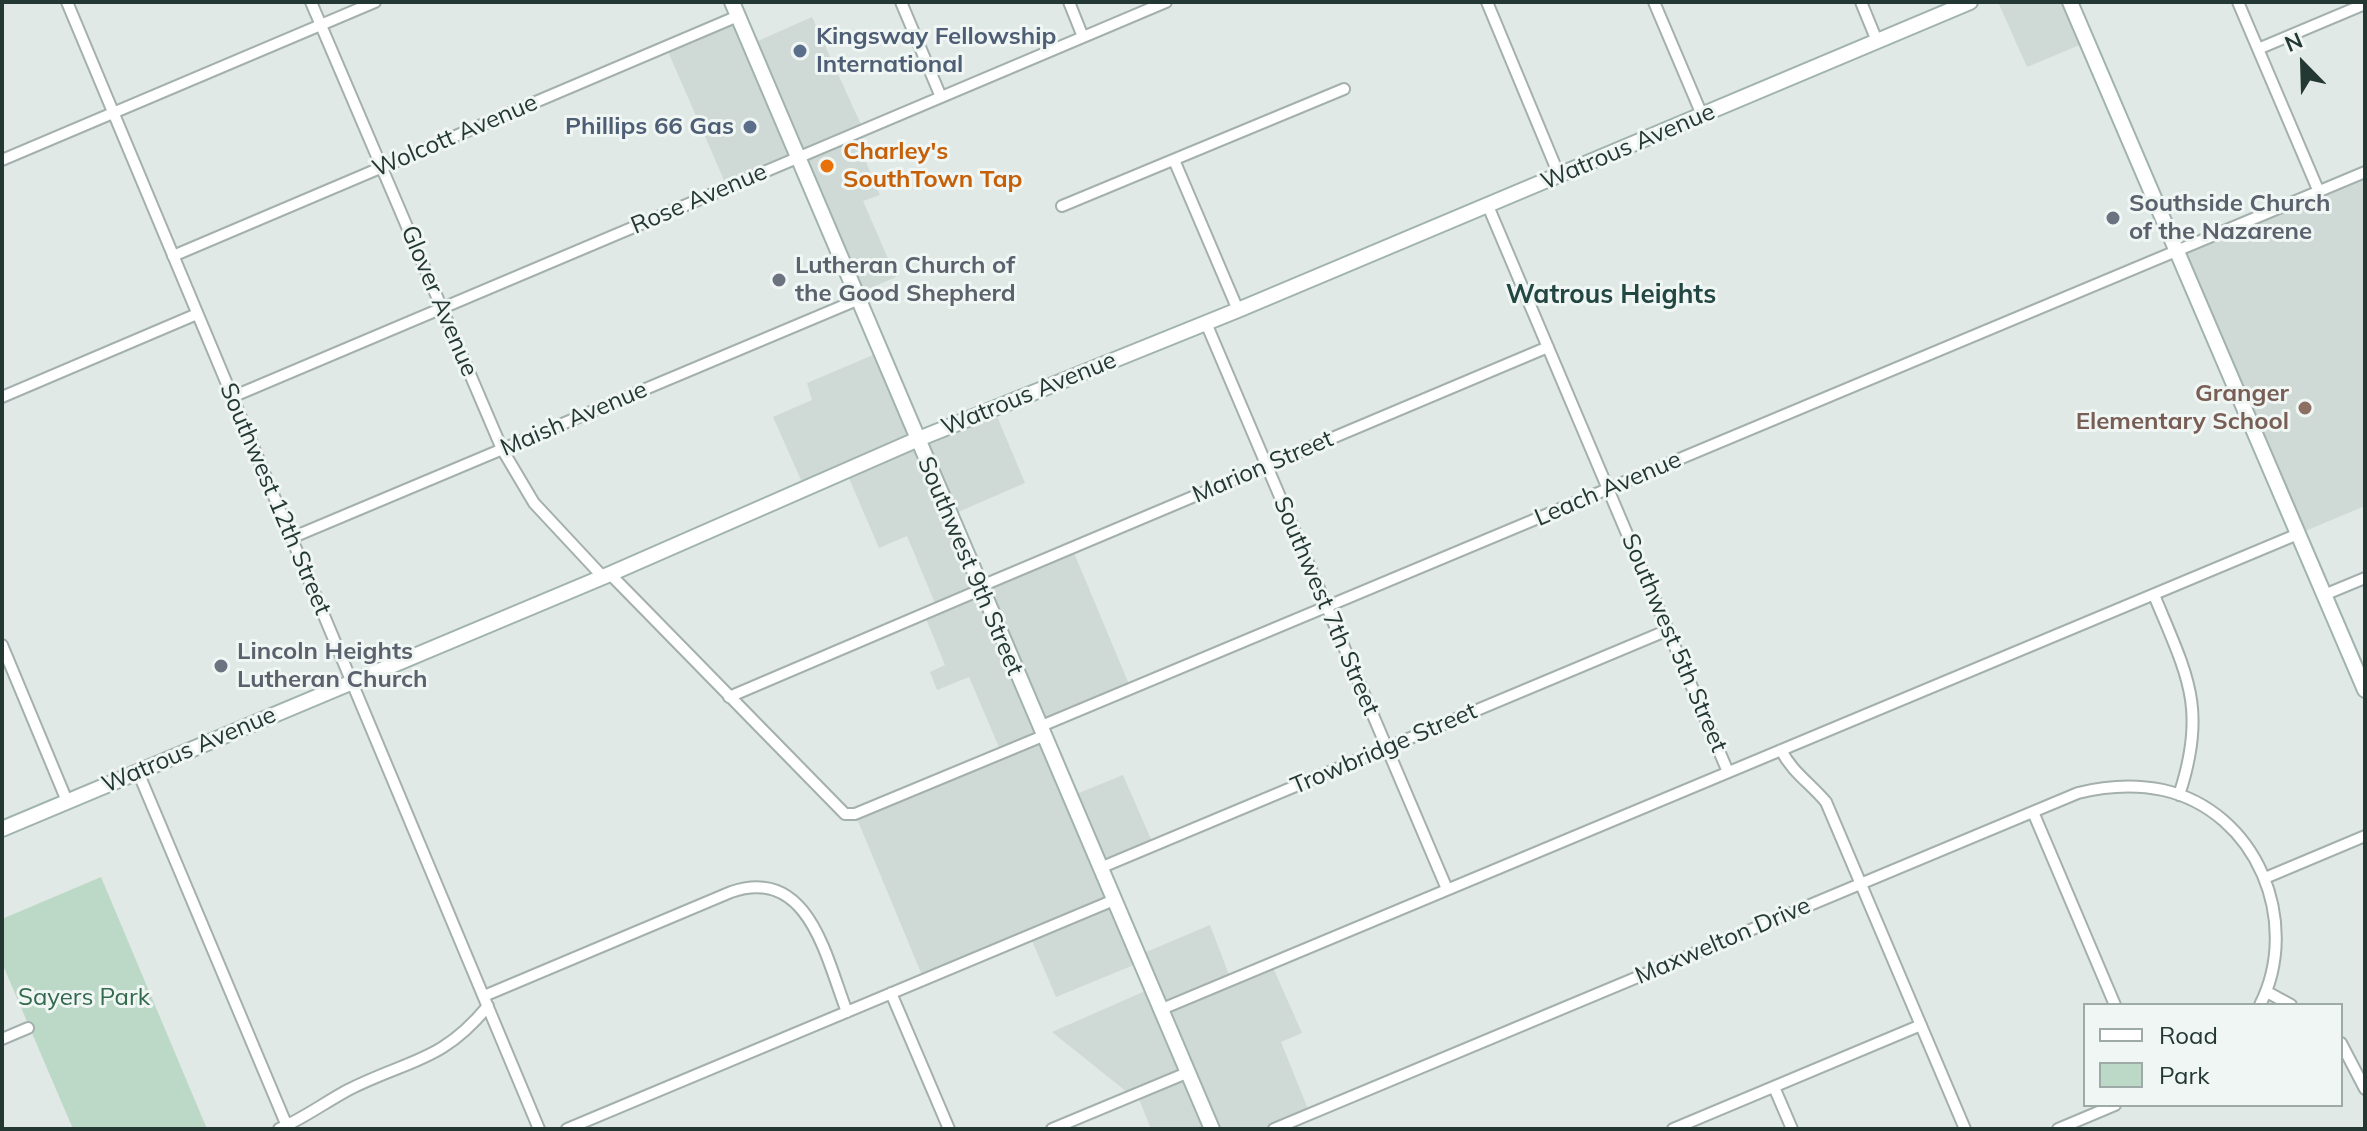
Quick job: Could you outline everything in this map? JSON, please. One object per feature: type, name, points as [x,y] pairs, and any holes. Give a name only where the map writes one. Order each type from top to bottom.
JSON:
[{"type":"street","name":"Southwest 12th Street","points":[[67,2],[539,1129]]},
{"type":"street","name":"Glover Avenue","points":[[311,2],[502,449],[534,503],[837,809],[855,814]]},
{"type":"street","points":[[2,160],[375,2]]},
{"type":"street","points":[[901,2],[941,97]]},
{"type":"street","points":[[1069,2],[1083,37]]},
{"type":"street","name":"Rose Avenue","points":[[232,397],[1166,2]]},
{"type":"street","points":[[1487,2],[1559,175]]},
{"type":"street","points":[[1654,2],[1702,115]]},
{"type":"street","points":[[1861,2],[1877,41]]},
{"type":"street","name":"Watrous Avenue","points":[[2,829],[606,576],[916,440],[1238,310],[1970,2]]},
{"type":"street","points":[[2070,2],[2365,690]]},
{"type":"street","points":[[2238,2],[2319,192]]},
{"type":"street","points":[[2258,49],[2365,4]]},
{"type":"street","name":"Southwest 9th Street","points":[[735,9],[1212,1129]]},
{"type":"street","name":"Wolcott Avenue","points":[[173,256],[383,167],[735,9]]},
{"type":"street","points":[[1062,206],[1344,89]]},
{"type":"street","points":[[1174,160],[1238,310]]},
{"type":"street","name":"Leach Avenue","points":[[855,814],[1327,607],[2365,172]]},
{"type":"street","name":"Southwest 5th Street","points":[[1488,206],[1728,772]]},
{"type":"street","name":"Maish Avenue","points":[[291,538],[857,300]]},
{"type":"street","points":[[2,397],[197,314]]},
{"type":"street","name":"Southwest 7th Street","points":[[1206,323],[1447,889]]},
{"type":"street","name":"Marion Street","points":[[729,697],[1548,347]]},
{"type":"street","points":[[1162,1009],[2298,534]]},
{"type":"street","points":[[2324,595],[2365,578]]},
{"type":"street","points":[[2154,595],[2193,697],[2193,746],[2179,795]]},
{"type":"street","name":"Trowbridge Street","points":[[1100,868],[1668,630]]},
{"type":"street","points":[[2,645],[67,801]]},
{"type":"street","points":[[1781,750],[1790,770],[1826,802],[1965,1129]]},
{"type":"street","points":[[138,772],[283,1127],[350,1089],[448,1047],[466,1032],[486,1001],[731,892],[764,886],[795,900],[818,935],[847,1012]]},
{"type":"street","name":"Maxwelton Drive","points":[[1274,1129],[1860,883],[2033,812],[2101,788],[2132,786],[2179,795],[2207,809],[2232,829],[2252,853],[2265,878],[2277,927],[2275,959],[2261,1003]]},
{"type":"street","points":[[2033,812],[2114,1003]]},
{"type":"street","points":[[2265,878],[2365,836]]},
{"type":"street","points":[[567,1129],[1114,900]]},
{"type":"street","points":[[2267,992],[2287,1003]]},
{"type":"street","points":[[891,993],[949,1129]]},
{"type":"street","points":[[1673,1129],[1921,1025]]},
{"type":"street","points":[[2,1039],[28,1028]]},
{"type":"street","points":[[2343,1047],[2365,1089]]},
{"type":"street","points":[[1052,1129],[1189,1072]]},
{"type":"street","points":[[1774,1087],[1792,1129]]},
{"type":"street","points":[[2058,1129],[2110,1107]]},
{"type":"shaded area","points":[[1998,2],[2070,2],[2087,42],[2027,67]]},
{"type":"shaded area","points":[[738,16],[751,44],[812,17],[863,129],[854,134],[880,195],[863,201],[896,277],[855,295],[797,157],[727,187],[666,47]]},
{"type":"shaded area","name":"Granger Elementary School","points":[[2365,172],[2365,506],[2298,534],[2177,251]]},
{"type":"shaded area","points":[[880,352],[916,440],[994,409],[1025,483],[949,516],[979,587],[1072,548],[1131,689],[1040,727],[1069,797],[1123,775],[1154,846],[1101,868],[1139,955],[1210,925],[1231,980],[1271,963],[1302,1033],[1281,1042],[1310,1114],[1274,1129],[1151,1129],[1137,1094],[1132,1096],[1052,1032],[1152,988],[1141,962],[1056,997],[1030,936],[924,980],[855,814],[1001,752],[969,677],[937,690],[930,672],[945,665],[924,614],[937,608],[907,536],[879,548],[846,471],[805,489],[773,417],[812,400],[807,383]]},
{"type":"green space","name":"Sayers Park","points":[[101,877],[207,1129],[73,1129],[2,963],[2,919]]},
{"type":"place","name":"Kingsway Fellowship International","points":[[800,51]]},
{"type":"place","name":"Phillips 66 Gas","points":[[750,127]]},
{"type":"place","name":"Charley's SouthTown Tap","points":[[827,166]]},
{"type":"place","name":"Southside Church of the Nazarene","points":[[2113,218]]},
{"type":"place","name":"Lutheran Church of the Good Shepherd","points":[[779,280]]},
{"type":"place","name":"Granger Elementary School","points":[[2305,408]]},
{"type":"place","name":"Lincoln Heights Lutheran Church","points":[[221,666]]},
{"type":"district","name":"Watrous Heights","points":[[1611,295]]}]
